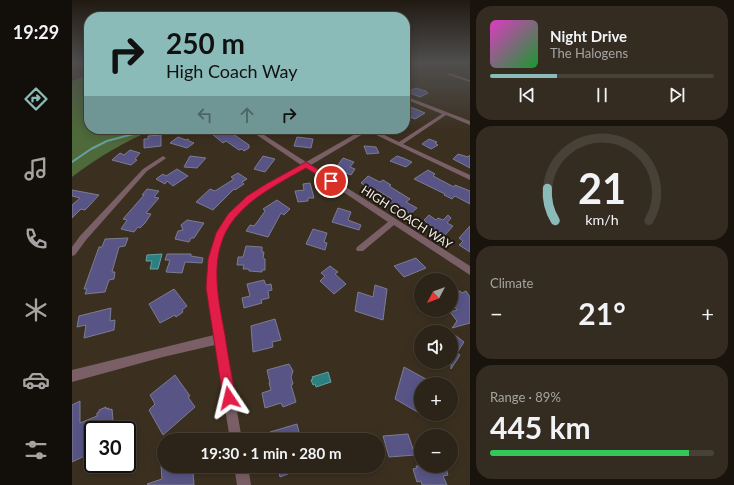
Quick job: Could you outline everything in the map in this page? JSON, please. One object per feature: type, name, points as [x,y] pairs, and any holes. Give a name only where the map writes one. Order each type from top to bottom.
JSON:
[{"type":"street","points":[[410,99],[470,123]]},
{"type":"street","points":[[399,144],[446,113]]},
{"type":"street","name":"HIGH COACH WAY","points":[[259,134],[470,271]]},
{"type":"street","points":[[235,433],[211,288],[212,259],[221,233],[231,216],[250,198],[268,186],[359,134]]},
{"type":"street","points":[[378,134],[470,178]]},
{"type":"street","points":[[72,253],[83,238],[145,170],[163,158]]},
{"type":"street","points":[[360,249],[394,221]]},
{"type":"street","points":[[72,376],[219,339]]},
{"type":"street","points":[[242,473],[244,485]]},
{"type":"green space","points":[[72,85],[84,85],[84,134],[143,134],[112,150],[72,177]]},
{"type":"water","points":[[162,254],[158,269],[150,269],[152,261],[146,261],[147,255]]},
{"type":"water","points":[[328,372],[331,382],[316,387],[315,384],[313,385],[311,380],[313,379],[312,377]]},
{"type":"building","points":[[416,88],[428,93],[420,97],[410,93],[410,91]]},
{"type":"building","points":[[410,107],[425,113],[415,119],[410,117]]},
{"type":"building","points":[[212,134],[233,134],[249,145],[249,148],[244,151],[242,149],[239,150],[226,141],[223,143]]},
{"type":"building","points":[[161,135],[161,146],[144,148],[144,139],[148,139],[148,136]]},
{"type":"building","points":[[178,137],[186,140],[188,139],[194,143],[187,148],[170,143]]},
{"type":"building","points":[[297,137],[313,139],[311,148],[294,146]]},
{"type":"building","points":[[429,139],[437,142],[435,143],[438,145],[431,149],[422,144]]},
{"type":"building","points":[[364,146],[376,147],[379,153],[367,154]]},
{"type":"building","points":[[130,150],[140,153],[135,159],[137,160],[131,165],[112,160],[120,153],[124,155]]},
{"type":"building","points":[[458,154],[468,157],[470,155],[470,168],[453,159]]},
{"type":"building","points":[[190,156],[206,158],[197,168],[184,167]]},
{"type":"building","points":[[263,156],[275,159],[265,172],[254,169]]},
{"type":"building","points":[[397,156],[412,162],[406,167],[390,161]]},
{"type":"building","points":[[343,158],[354,162],[350,167],[355,169],[351,175],[335,169]]},
{"type":"building","points":[[177,169],[188,176],[173,186],[167,181],[165,184],[156,179],[163,174],[166,176]]},
{"type":"building","points":[[428,170],[435,174],[433,176],[454,187],[455,185],[470,191],[470,204],[455,196],[452,199],[414,179]]},
{"type":"building","points":[[238,173],[247,179],[242,182],[244,184],[235,190],[234,189],[213,210],[196,202],[210,189],[215,191],[234,179],[231,177]]},
{"type":"building","points":[[368,176],[380,182],[383,180],[391,185],[389,186],[410,199],[406,202],[417,208],[410,214],[391,204],[389,201],[392,199],[361,183]]},
{"type":"building","points":[[310,183],[314,198],[308,198],[308,201],[298,202],[295,191],[304,190],[303,184]]},
{"type":"building","points":[[147,189],[159,191],[154,197],[159,198],[146,213],[151,214],[145,223],[140,228],[138,227],[134,232],[121,229],[127,220],[123,219],[144,195],[142,195]]},
{"type":"building","points":[[72,190],[99,195],[85,210],[81,209],[72,218],[72,205],[80,198],[72,196]]},
{"type":"building","points":[[277,200],[290,209],[284,215],[281,213],[268,237],[246,231],[250,225],[254,226],[258,221],[265,211],[263,209]]},
{"type":"building","points":[[338,208],[351,212],[348,220],[361,225],[359,230],[332,222]]},
{"type":"building","points":[[429,215],[436,220],[438,218],[443,220],[448,215],[451,218],[447,223],[453,226],[445,235],[439,233],[424,220]]},
{"type":"building","points":[[187,220],[204,223],[194,238],[191,238],[189,242],[175,239],[178,231],[183,230],[181,225]]},
{"type":"building","points":[[470,226],[470,252],[459,245],[463,241],[459,238]]},
{"type":"building","points":[[313,229],[327,233],[324,242],[327,243],[325,250],[306,244]]},
{"type":"building","points":[[128,238],[125,246],[119,247],[112,272],[115,272],[114,279],[109,280],[105,292],[85,294],[87,289],[84,289],[99,247],[102,247],[105,239]]},
{"type":"building","points":[[246,246],[262,247],[262,252],[264,252],[263,258],[265,259],[265,270],[262,270],[262,272],[249,271],[249,269],[243,269],[244,265],[237,265],[238,257],[243,257]]},
{"type":"building","points":[[167,254],[191,254],[191,256],[203,258],[202,263],[185,262],[182,273],[166,272],[170,260],[165,260]]},
{"type":"building","points":[[416,258],[426,268],[404,277],[394,266]]},
{"type":"building","points":[[330,266],[338,272],[335,274],[346,284],[334,294],[320,281],[325,276],[321,273]]},
{"type":"building","points":[[264,280],[266,285],[271,284],[272,290],[268,291],[269,298],[261,300],[262,303],[244,308],[242,298],[250,296],[247,284]]},
{"type":"building","points":[[375,285],[387,289],[383,320],[355,311],[358,292],[373,297]]},
{"type":"building","points":[[174,289],[187,306],[182,310],[183,312],[176,317],[175,315],[160,323],[149,304]]},
{"type":"building","points":[[458,291],[462,293],[466,291],[470,297],[470,323],[458,326],[458,325],[454,325],[457,321],[454,317],[458,317]]},
{"type":"building","points":[[111,308],[110,321],[115,320],[114,330],[84,338],[86,325],[77,327],[79,316]]},
{"type":"building","points":[[275,319],[281,340],[272,342],[273,347],[253,352],[251,326]]},
{"type":"building","points":[[458,337],[464,342],[458,351]]},
{"type":"building","points":[[289,364],[293,371],[291,377],[293,384],[291,385],[296,402],[283,407],[281,403],[265,408],[262,393],[271,390],[267,370]]},
{"type":"building","points":[[404,367],[422,377],[414,377],[414,410],[395,399]]},
{"type":"building","points":[[175,375],[190,396],[188,397],[195,407],[165,433],[162,433],[149,410],[155,404],[150,395]]},
{"type":"building","points":[[80,401],[80,423],[84,421],[84,456],[72,462],[72,405]]},
{"type":"building","points":[[106,407],[106,409],[109,408],[109,410],[112,409],[113,420],[85,421],[97,416],[99,410]]},
{"type":"building","points":[[297,424],[299,433],[270,433]]},
{"type":"building","points":[[408,434],[414,455],[389,457],[385,443],[385,436]]},
{"type":"building","points":[[162,473],[193,473],[194,485],[147,484],[162,479]]},
{"type":"building","points":[[279,473],[290,473],[280,477]]},
{"type":"building","points":[[414,473],[447,473],[448,475],[443,476],[447,485],[422,485],[421,481],[417,482]]},
{"type":"waterway","points":[[72,162],[91,149],[107,141],[133,134]]},
{"type":"route","points":[[229,398],[211,288],[212,259],[221,233],[231,216],[250,198],[268,186],[306,165],[331,181]]}]
